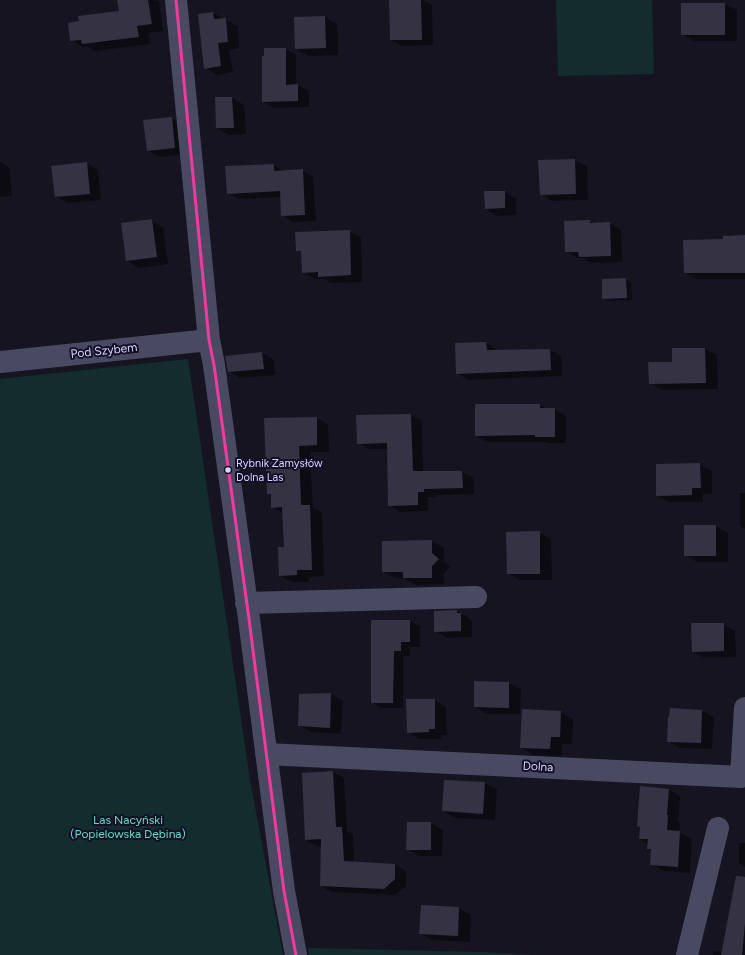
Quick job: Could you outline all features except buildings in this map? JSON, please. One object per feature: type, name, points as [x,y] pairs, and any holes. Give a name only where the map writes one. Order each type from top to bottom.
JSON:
[{"type":"street","points":[[176,0],[208,340],[214,365],[284,891],[296,955]]},
{"type":"street","name":"Pod Szybem","points":[[0,362],[208,340]]},
{"type":"street","points":[[246,603],[476,597]]},
{"type":"street","name":"Dolna","points":[[266,754],[741,777],[745,708]]},
{"type":"street","points":[[687,955],[718,828]]},
{"type":"green space","points":[[556,0],[652,0],[654,74],[558,76]]},
{"type":"green space","name":"Las Nacyński (Popielowska Dębina)","points":[[188,359],[250,780],[283,955],[0,955],[0,379]]},
{"type":"green space","points":[[308,948],[482,952],[533,955],[309,955]]},
{"type":"transit line","points":[[176,0],[209,340],[214,365],[249,619],[284,891],[296,955]]},
{"type":"place","name":"Rybnik Zamysłów Dolna Las","points":[[228,470]]}]
